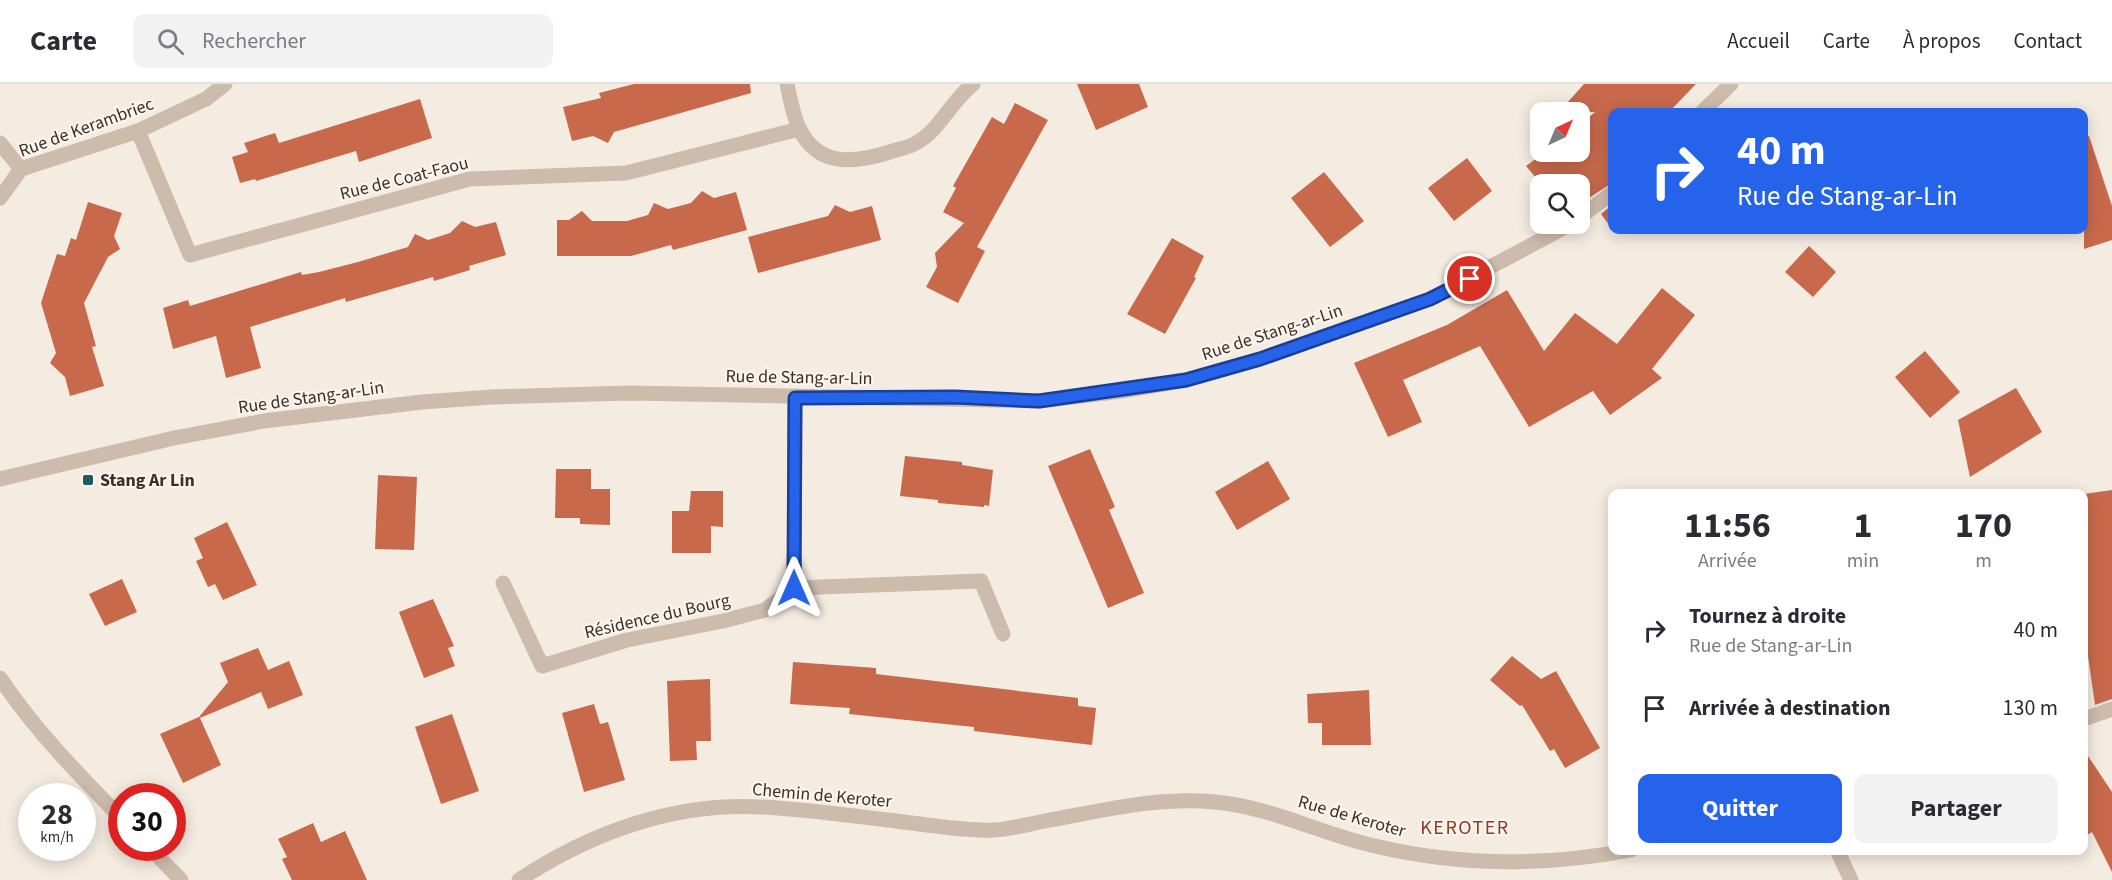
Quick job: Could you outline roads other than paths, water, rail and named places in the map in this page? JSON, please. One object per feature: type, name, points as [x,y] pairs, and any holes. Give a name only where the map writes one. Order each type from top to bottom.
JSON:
[{"type":"street","name":"Rue de Kerambriec","points":[[0,198],[21,169],[138,131],[206,99],[225,84]]},
{"type":"street","points":[[787,84],[799,129],[817,151],[834,160],[866,160],[916,144],[933,129],[959,95],[973,84]]},
{"type":"street","points":[[1706,108],[1731,84]]},
{"type":"street","name":"Rue de Coat-Faou","points":[[138,131],[190,255],[470,179],[626,173],[799,129]]},
{"type":"street","points":[[0,143],[21,169]]},
{"type":"street","points":[[1590,210],[1608,196]]},
{"type":"street","name":"Rue de Stang-ar-Lin","points":[[0,479],[163,440],[264,421],[422,402],[492,397],[630,393],[795,398],[955,397],[1039,401],[1186,380],[1260,359],[1430,299],[1552,234]]},
{"type":"street","points":[[795,398],[794,588],[981,582],[1003,634]]},
{"type":"street","name":"Résidence du Bourg","points":[[503,583],[542,666],[627,640],[723,621],[765,610],[794,588]]},
{"type":"street","points":[[0,678],[15,700],[74,770],[108,805]]},
{"type":"street","points":[[2088,718],[2112,709]]},
{"type":"street","name":"Rue de Keroter","points":[[1134,804],[1216,802],[1289,818],[1374,846],[1442,859],[1515,862],[1608,852]]},
{"type":"street","name":"Chemin de Keroter","points":[[519,880],[555,856],[598,836],[646,820],[697,810],[759,807],[993,830],[1134,804]]},
{"type":"street","points":[[1839,855],[1851,880]]},
{"type":"street","points":[[163,861],[181,880]]},
{"type":"place","name":"Stang Ar Lin","points":[[88,480]]},
{"type":"district","name":"KEROTER","points":[[1465,827]]}]
